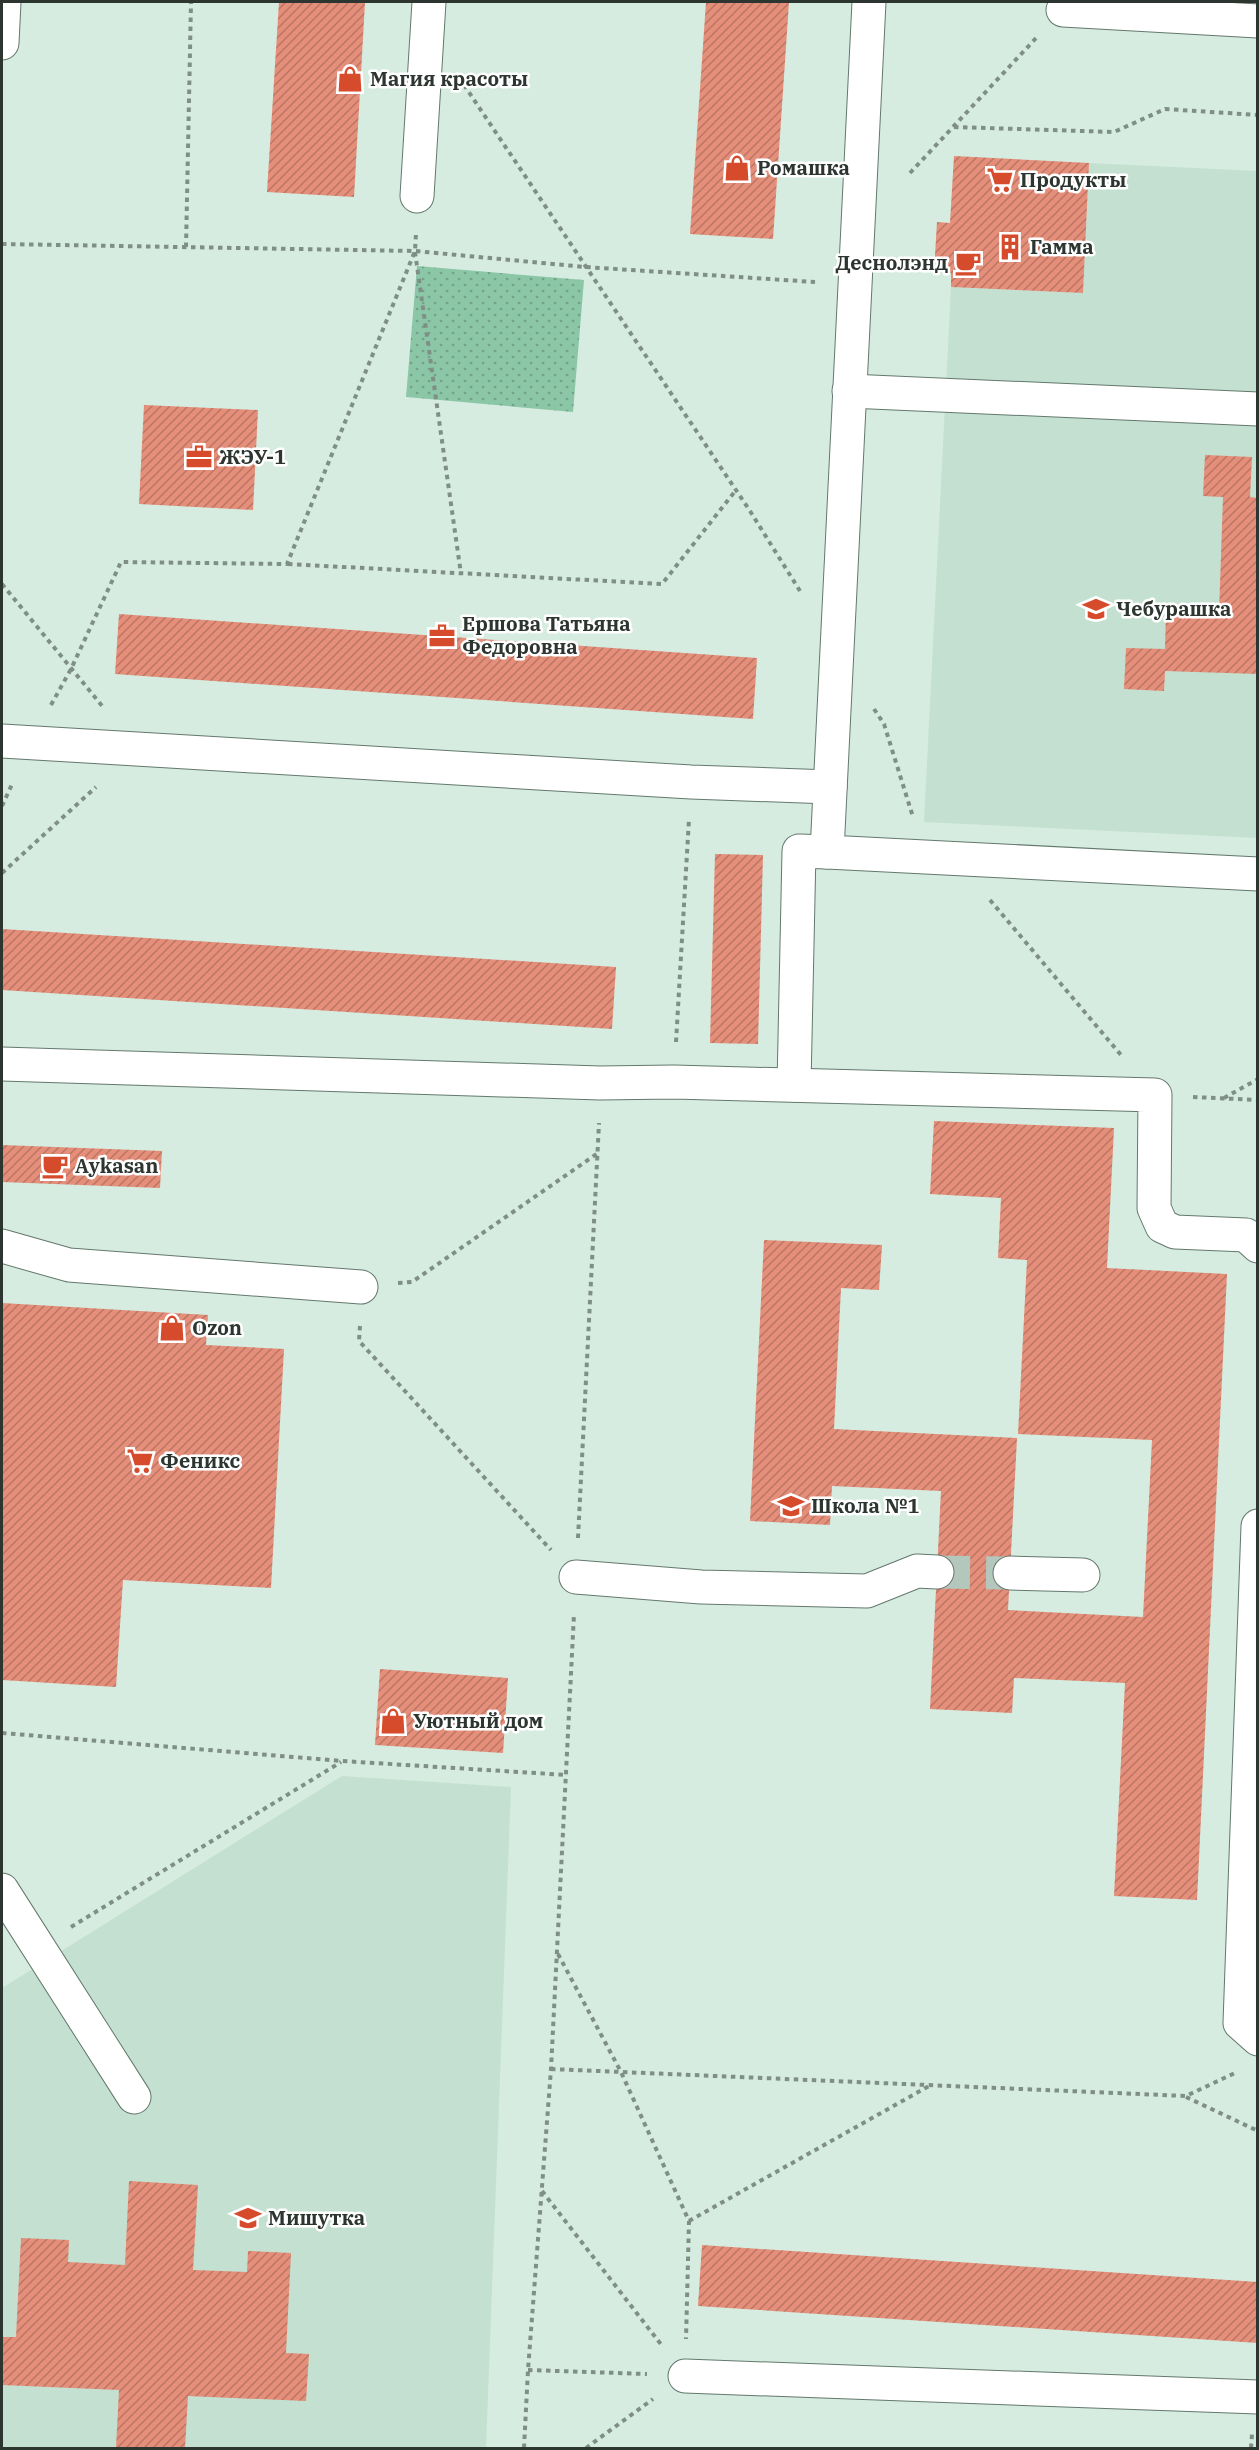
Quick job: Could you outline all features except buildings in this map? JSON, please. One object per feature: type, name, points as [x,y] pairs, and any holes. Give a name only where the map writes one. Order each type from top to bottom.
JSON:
[{"type":"street","points":[[2,43],[4,2]]},
{"type":"street","points":[[417,196],[429,2]]},
{"type":"street","points":[[827,852],[869,2]]},
{"type":"street","points":[[1063,10],[1257,21]]},
{"type":"street","points":[[849,391],[1257,409]]},
{"type":"street","points":[[16,742],[691,782],[830,787]]},
{"type":"street","points":[[794,1085],[799,850],[1257,874]]},
{"type":"street","points":[[2,1064],[600,1083],[674,1082],[1155,1095],[1154,1208],[1162,1226],[1175,1232],[1246,1234],[1257,1246]]},
{"type":"street","points":[[2,1246],[69,1265],[361,1287]]},
{"type":"street","points":[[1252,2053],[1240,2022],[1257,1526]]},
{"type":"street","points":[[576,1577],[701,1587],[867,1591],[917,1571],[937,1572]]},
{"type":"street","points":[[1010,1573],[1083,1575]]},
{"type":"street","points":[[2,1890],[134,2097]]},
{"type":"street","points":[[685,2376],[1257,2397]]},
{"type":"path","points":[[186,247],[191,2]]},
{"type":"path","points":[[910,173],[1063,10]]},
{"type":"path","points":[[460,78],[736,490],[805,598]]},
{"type":"path","points":[[954,127],[1114,132],[1165,109],[1257,115]]},
{"type":"path","points":[[417,196],[415,251],[461,574]]},
{"type":"path","points":[[2,244],[415,251],[585,267],[782,279]]},
{"type":"path","points":[[287,564],[415,251]]},
{"type":"path","points":[[16,742],[71,669],[121,562],[287,564],[662,584],[736,490]]},
{"type":"path","points":[[2,584],[137,749],[2,873]]},
{"type":"path","points":[[872,705],[884,724],[911,814],[926,842],[956,859],[1155,1095],[1257,1100]]},
{"type":"path","points":[[674,1082],[691,782]]},
{"type":"path","points":[[1224,1098],[1257,1079]]},
{"type":"path","points":[[524,2448],[551,2069],[600,1083]]},
{"type":"path","points":[[576,1577],[359,1341],[361,1287],[412,1282],[598,1153]]},
{"type":"path","points":[[2,1733],[342,1761],[567,1775]]},
{"type":"path","points":[[38,1947],[342,1761]]},
{"type":"path","points":[[557,1953],[621,2072],[689,2221],[685,2376]]},
{"type":"path","points":[[1186,2096],[1252,2053]]},
{"type":"path","points":[[551,2069],[1186,2096],[1257,2131]]},
{"type":"path","points":[[689,2221],[931,2085]]},
{"type":"path","points":[[542,2190],[685,2376]]},
{"type":"path","points":[[528,2370],[685,2376]]},
{"type":"path","points":[[586,2448],[685,2376]]},
{"type":"shaded area","name":"Чебурашка","points":[[1089,163],[1257,171],[1257,838],[924,822],[951,287],[1083,293]]},
{"type":"shaded area","name":"Мишутка","points":[[342,1776],[511,1787],[486,2448],[2,2448],[2,1988]]},
{"type":"green space","points":[[417,266],[584,280],[573,412],[406,397]]},
{"type":"tunnel","points":[[937,1572],[1010,1573]]},
{"type":"place","name":"Магия красоты","points":[[350,79]]},
{"type":"place","name":"Ромашка","points":[[737,168]]},
{"type":"place","name":"Продукты","points":[[1000,180]]},
{"type":"place","name":"Гамма","points":[[1010,247]]},
{"type":"place","name":"Деснолэнд","points":[[968,263]]},
{"type":"place","name":"ЖЭУ-1","points":[[199,457]]},
{"type":"place","name":"Чебурашка","points":[[1096,609]]},
{"type":"place","name":"Ершова Татьяна Федоровна","points":[[442,636]]},
{"type":"place","name":"Aykasan","points":[[55,1166]]},
{"type":"place","name":"Ozon","points":[[172,1328]]},
{"type":"place","name":"Феникс","points":[[140,1461]]},
{"type":"place","name":"Школа №1","points":[[791,1506]]},
{"type":"place","name":"Уютный дом","points":[[393,1721]]},
{"type":"place","name":"Мишутка","points":[[248,2218]]}]
